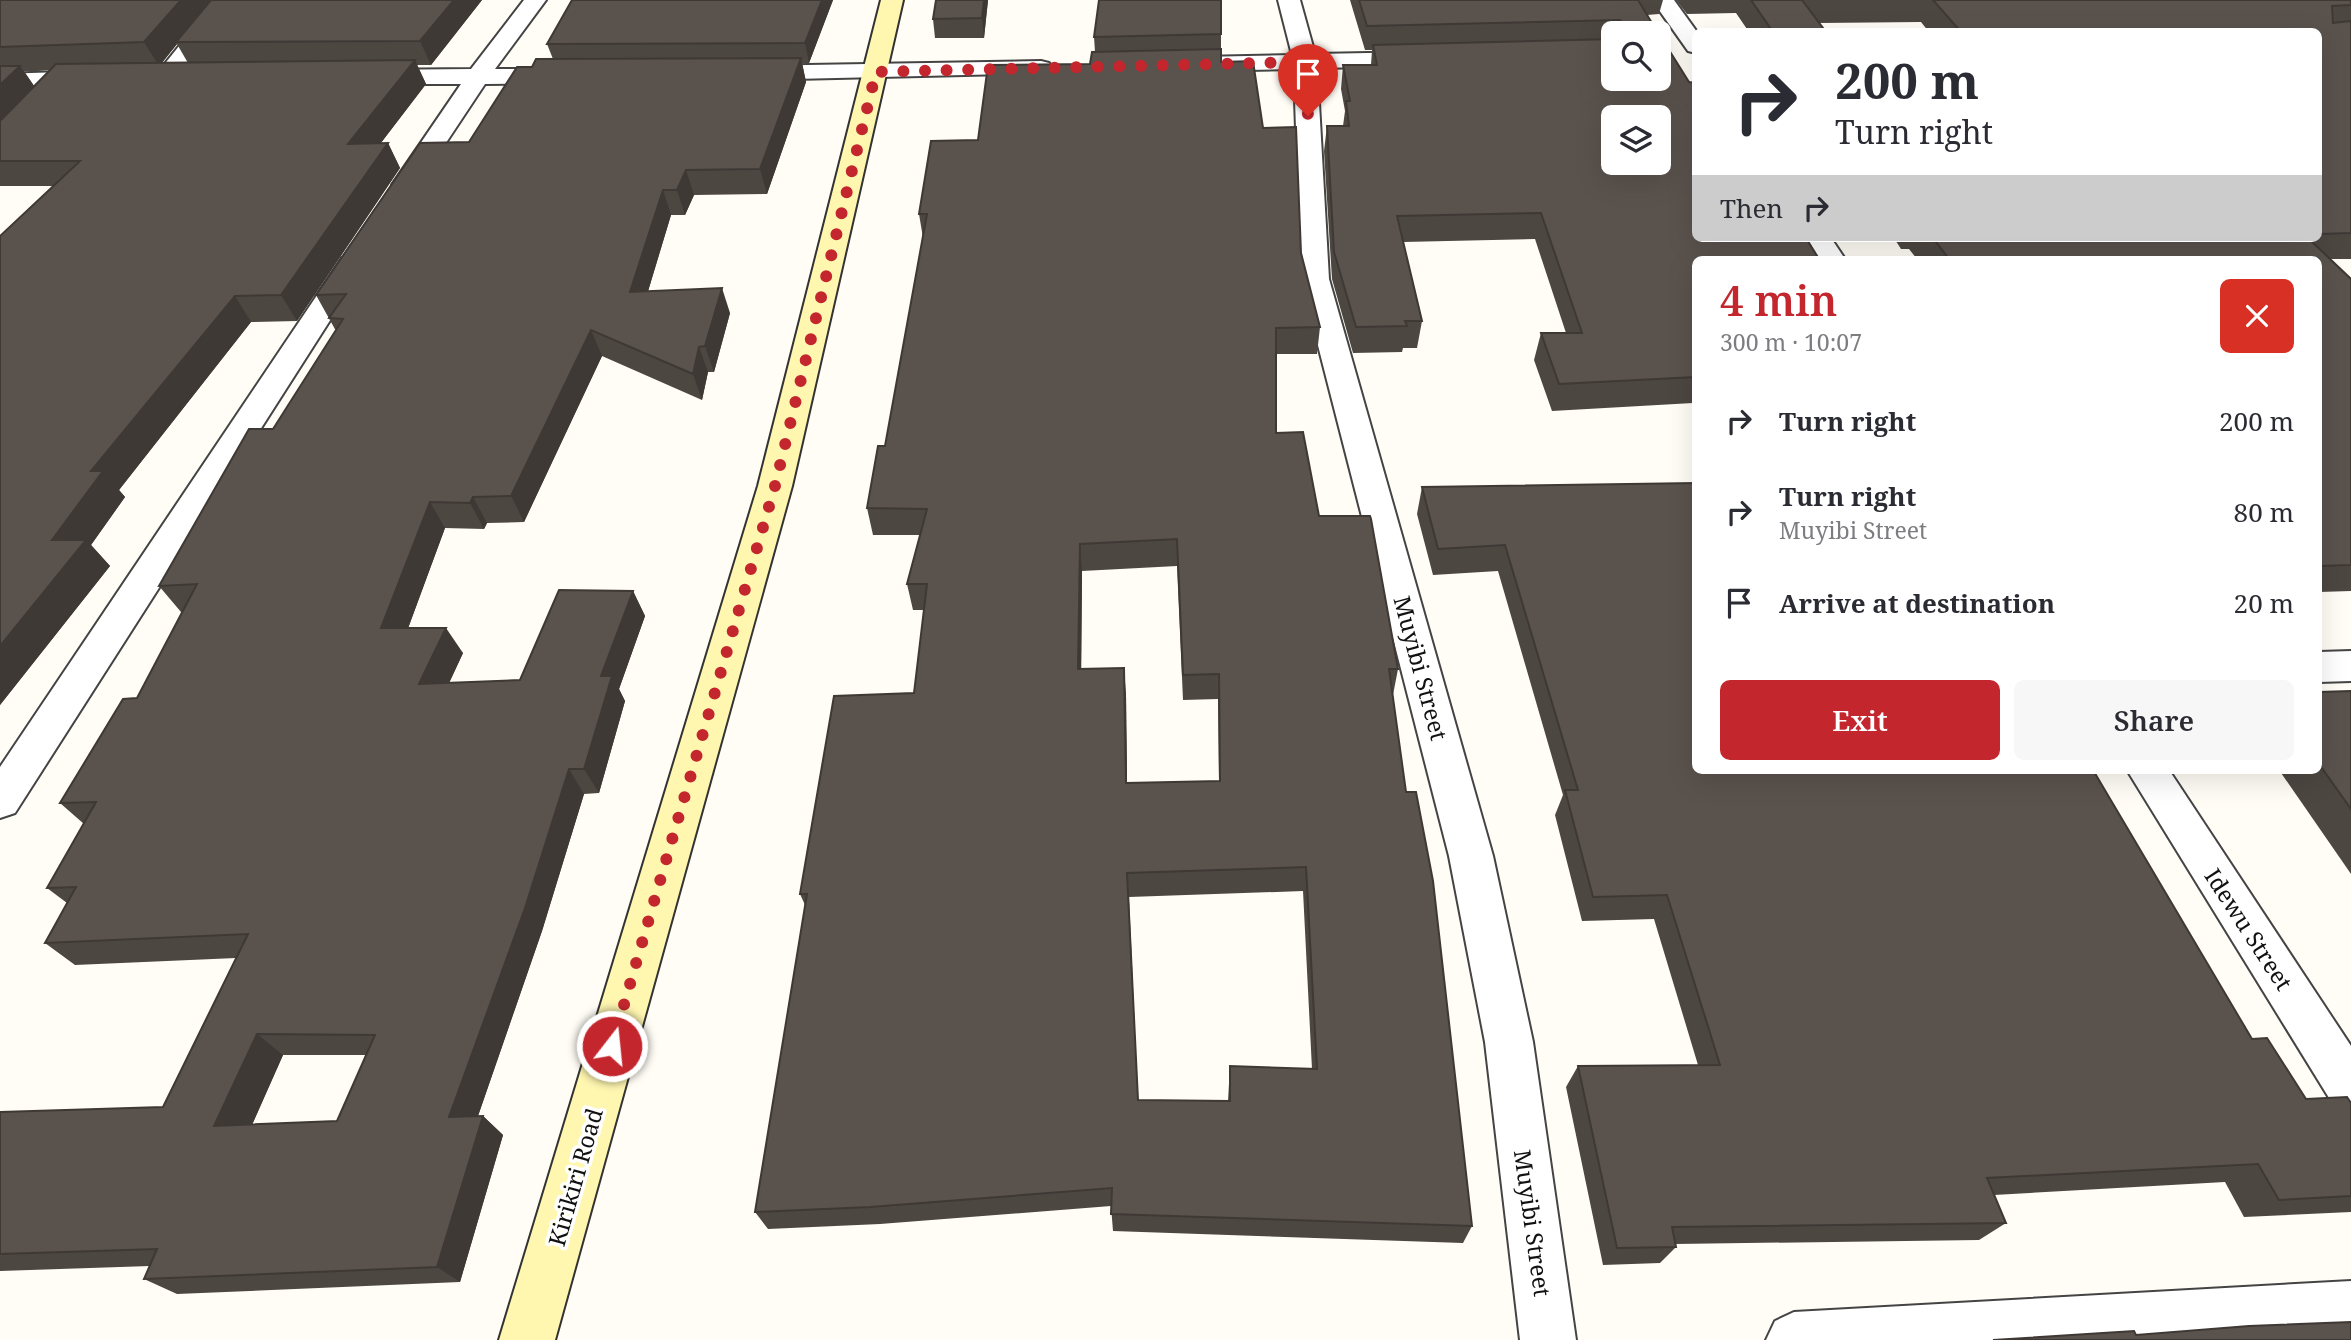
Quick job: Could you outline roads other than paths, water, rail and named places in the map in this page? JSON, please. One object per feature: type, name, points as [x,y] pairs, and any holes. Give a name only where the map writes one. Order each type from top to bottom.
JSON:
[{"type":"main road","name":"Kirikiri Road","points":[[527,1340],[775,486],[892,0]]},
{"type":"street","points":[[167,76],[228,0]]},
{"type":"street","points":[[388,211],[477,77],[535,0]]},
{"type":"street","name":"Muyibi Street","points":[[1289,0],[1305,62],[1315,279],[1471,856],[1509,1042],[1548,1340]]},
{"type":"street","points":[[1663,0],[1692,40]]},
{"type":"street","points":[[1671,53],[1692,52]]},
{"type":"street","points":[[1181,65],[1439,58]]},
{"type":"street","points":[[725,74],[1070,67]]},
{"type":"street","points":[[342,76],[587,75]]},
{"type":"street","points":[[141,77],[194,76]]},
{"type":"street","points":[[0,81],[115,78]]},
{"type":"street","points":[[37,108],[64,79]]},
{"type":"street","points":[[0,801],[365,244]]},
{"type":"street","points":[[2322,667],[2351,666]]},
{"type":"street","name":"Idewu Street","points":[[2150,774],[2351,1089]]},
{"type":"street","points":[[1794,1340],[2351,1308]]}]
